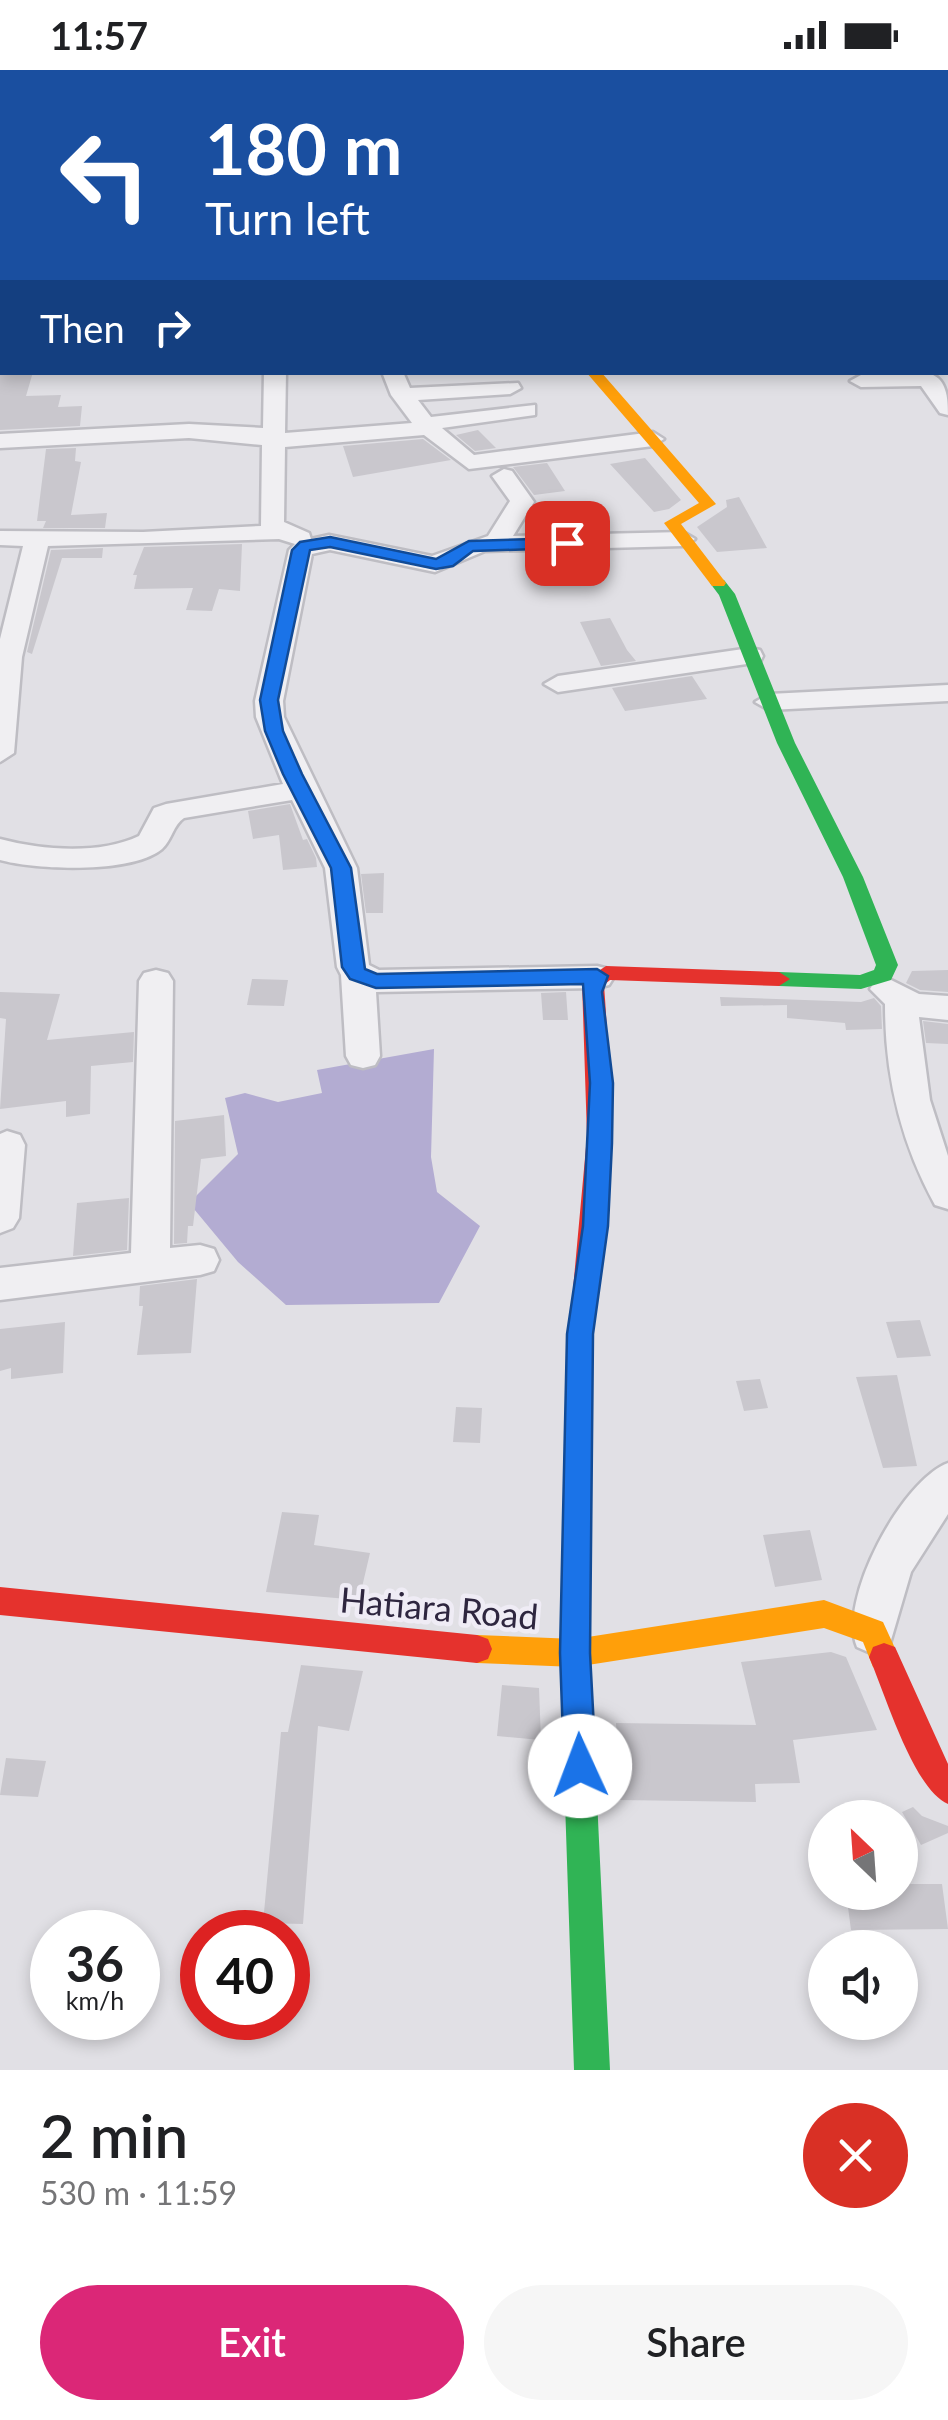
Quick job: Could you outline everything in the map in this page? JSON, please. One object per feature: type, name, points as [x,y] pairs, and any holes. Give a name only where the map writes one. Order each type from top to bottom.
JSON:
[{"type":"street","points":[[275,375],[270,438],[272,524],[280,532]]},
{"type":"street","points":[[393,375],[402,396],[428,426],[469,462],[653,439]]},
{"type":"street","points":[[596,375],[708,504],[672,522],[727,594],[770,702],[853,877],[887,966],[884,975],[909,1100],[948,1194]]},
{"type":"street","points":[[909,375],[938,382]]},
{"type":"street","points":[[861,382],[938,382]]},
{"type":"street","points":[[938,382],[948,408]]},
{"type":"street","points":[[402,396],[510,388]]},
{"type":"street","points":[[0,441],[188,431],[270,438],[428,426],[527,410]]},
{"type":"street","points":[[498,544],[508,519],[522,502],[504,476]]},
{"type":"street","points":[[0,538],[143,540],[280,532],[436,564],[447,563],[469,546],[683,539]]},
{"type":"street","points":[[0,753],[9,657],[36,538]]},
{"type":"street","points":[[316,542],[300,550],[269,700],[274,731],[341,868],[353,967],[358,974],[363,1056]]},
{"type":"street","points":[[558,684],[750,656]]},
{"type":"street","points":[[770,702],[948,693]]},
{"type":"street","points":[[0,849],[29,860],[138,849],[155,838],[165,815],[177,810],[301,790]]},
{"type":"street","points":[[358,974],[376,981],[606,973],[888,990],[923,1008],[948,1008]]},
{"type":"street","points":[[592,2070],[575,1653],[580,1334],[596,1226],[602,1083],[591,992],[597,976]]},
{"type":"street","points":[[150,1266],[156,980]]},
{"type":"street","points":[[0,1218],[7,1145]]},
{"type":"street","points":[[0,1284],[200,1260]]},
{"type":"street","points":[[948,1482],[916,1516],[876,1596],[873,1632],[933,1770],[948,1788]]},
{"type":"street","name":"Hatiara Road","points":[[0,1601],[521,1654],[575,1653],[824,1614],[873,1632]]},
{"type":"shaded area","points":[[434,1049],[431,1157],[437,1192],[480,1226],[439,1303],[286,1305],[238,1262],[189,1203],[238,1154],[225,1098],[245,1093],[278,1102],[322,1093],[317,1070]]},
{"type":"building","points":[[0,375],[32,375],[26,396],[61,395],[58,407],[82,406],[80,426],[0,430]]},
{"type":"building","points":[[478,430],[496,448],[475,451],[456,435]]},
{"type":"building","points":[[423,439],[451,460],[353,477],[343,446]]},
{"type":"building","points":[[76,448],[75,461],[81,462],[71,515],[107,513],[105,528],[43,528],[46,521],[37,521],[46,449]]},
{"type":"building","points":[[645,458],[681,500],[669,509],[654,512],[610,464]]},
{"type":"building","points":[[547,463],[565,491],[534,495],[513,467]]},
{"type":"building","points":[[739,497],[767,548],[717,552],[697,527],[727,507],[726,500]]},
{"type":"building","points":[[242,544],[240,591],[219,589],[212,611],[186,610],[193,588],[134,589],[137,575],[133,575],[144,547]]},
{"type":"building","points":[[103,548],[102,558],[62,558],[32,654],[27,652],[51,550]]},
{"type":"building","points":[[610,618],[636,661],[601,666],[580,622]]},
{"type":"building","points":[[692,676],[707,699],[625,711],[612,688]]},
{"type":"building","points":[[290,804],[317,867],[283,870],[279,835],[253,839],[248,811]]},
{"type":"building","points":[[384,873],[383,913],[366,913],[361,874]]},
{"type":"building","points":[[948,970],[948,992],[920,990],[906,983],[912,971]]},
{"type":"building","points":[[252,979],[288,980],[284,1006],[247,1005]]},
{"type":"building","points":[[0,992],[60,994],[47,1040],[134,1032],[133,1062],[91,1066],[90,1114],[66,1117],[66,1101],[0,1109],[6,1019],[0,1018]]},
{"type":"building","points":[[566,992],[568,1020],[543,1020],[541,993]]},
{"type":"building","points":[[720,997],[861,1002],[874,998],[881,1006],[882,1029],[846,1030],[845,1023],[787,1018],[787,1005],[721,1006]]},
{"type":"building","points":[[923,1021],[948,1024],[948,1044],[926,1043]]},
{"type":"building","points":[[224,1115],[226,1156],[201,1159],[193,1226],[188,1226],[187,1243],[174,1244],[175,1121]]},
{"type":"building","points":[[129,1198],[127,1250],[73,1256],[77,1203]]},
{"type":"building","points":[[197,1279],[191,1353],[137,1355],[143,1306],[139,1306],[140,1286]]},
{"type":"building","points":[[920,1320],[931,1356],[897,1358],[886,1322]]},
{"type":"building","points":[[65,1322],[63,1373],[11,1379],[11,1368],[0,1371],[0,1329]]},
{"type":"building","points":[[897,1375],[917,1466],[883,1468],[856,1377]]},
{"type":"building","points":[[760,1379],[768,1408],[744,1411],[736,1381]]},
{"type":"building","points":[[456,1407],[482,1408],[480,1443],[453,1442]]},
{"type":"building","points":[[282,1512],[319,1515],[314,1545],[370,1553],[359,1600],[266,1592]]},
{"type":"building","points":[[810,1530],[822,1580],[775,1587],[763,1535]]},
{"type":"building","points":[[831,1652],[846,1657],[877,1730],[793,1740],[800,1783],[755,1784],[756,1802],[620,1800],[616,1723],[756,1725],[741,1662]]},
{"type":"building","points":[[301,1665],[363,1671],[349,1731],[318,1726],[304,1910],[264,1910],[281,1732],[288,1732]]},
{"type":"building","points":[[502,1685],[539,1688],[541,1740],[497,1736]]},
{"type":"building","points":[[6,1758],[46,1761],[38,1797],[0,1795]]},
{"type":"building","points":[[918,1812],[948,1826],[948,1833],[921,1845]]},
{"type":"building","points":[[918,1884],[942,1884],[948,1929],[851,1930],[848,1910],[918,1910]]},
{"type":"traffic: fast","points":[[718,583],[727,594],[786,743],[853,877],[887,965],[883,975],[861,982],[779,979]]},
{"type":"traffic: fast","points":[[586,1289],[580,1334],[575,1653],[592,2070]]},
{"type":"traffic: slow","points":[[596,375],[708,504],[672,523],[718,583]]},
{"type":"traffic: slow","points":[[477,1649],[575,1653],[824,1614],[873,1632],[884,1657]]},
{"type":"traffic: jam","points":[[586,1289],[598,1136],[593,982],[606,973],[779,979]]},
{"type":"traffic: jam","points":[[0,1601],[477,1649]]},
{"type":"traffic: jam","points":[[884,1657],[933,1770],[948,1788]]},
{"type":"route","points":[[567,543],[481,544],[460,550],[447,563],[436,564],[330,542],[306,546],[300,550],[286,633],[269,700],[274,731],[341,868],[353,967],[358,974],[376,981],[597,976],[591,992],[602,1083],[600,1143],[596,1226],[580,1334],[580,1538],[575,1653],[580,1766]]}]
